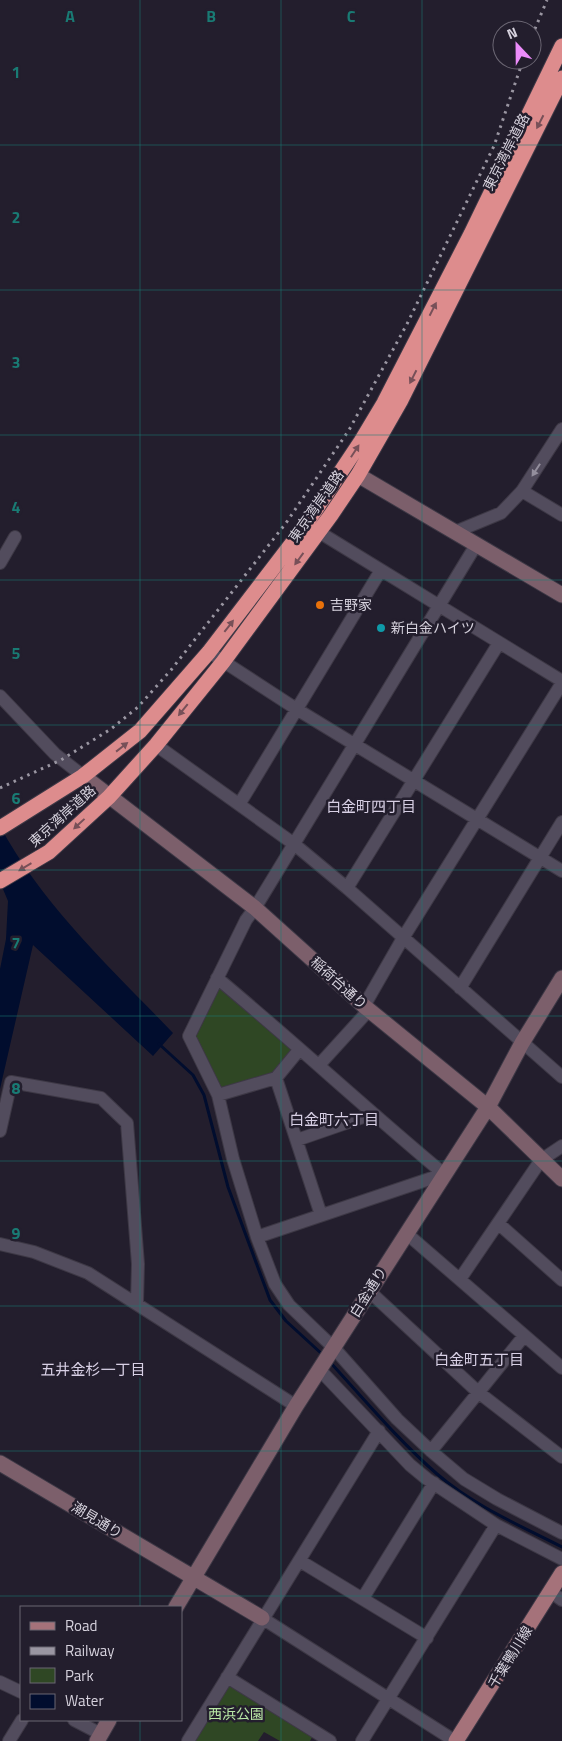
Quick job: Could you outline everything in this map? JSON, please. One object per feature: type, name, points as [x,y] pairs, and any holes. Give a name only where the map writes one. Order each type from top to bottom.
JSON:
[{"type":"highway","name":"東京湾岸道路","points":[[0,828],[30,811],[83,776],[140,731],[209,652],[300,533],[360,443],[384,403],[471,234],[562,46]]},
{"type":"highway","name":"東京湾岸道路","points":[[0,881],[49,852],[109,796],[156,745],[222,662],[319,532],[358,475],[401,400],[562,78]]},
{"type":"main road","name":"千葉鴨川線","points":[[456,1741],[556,1596],[562,1573]]},
{"type":"street","points":[[455,532],[501,513],[522,491],[561,433]]},
{"type":"street","points":[[358,475],[562,595]]},
{"type":"street","points":[[522,491],[562,515]]},
{"type":"street","points":[[319,532],[562,682],[403,938],[367,1008],[319,1065]]},
{"type":"street","points":[[0,563],[15,537]]},
{"type":"street","points":[[476,544],[246,920],[189,1036],[218,1095],[233,1160],[256,1237],[275,1284],[289,1305],[334,1348],[397,1419],[430,1451],[464,1479],[562,1533]]},
{"type":"street","points":[[240,803],[381,570]]},
{"type":"street","points":[[347,888],[499,644]]},
{"type":"street","points":[[209,652],[354,745],[562,871]]},
{"type":"street","points":[[0,696],[55,754],[83,776]]},
{"type":"street","points":[[156,745],[240,803],[294,844],[347,888],[562,1077]]},
{"type":"street","name":"稲荷台通り","points":[[83,776],[255,908],[367,1008],[488,1107],[562,1179]]},
{"type":"street","points":[[460,988],[562,822]]},
{"type":"street","points":[[217,978],[319,1065],[372,1114],[444,1174]]},
{"type":"street","name":"白金通り","points":[[177,1606],[319,1368],[334,1348],[488,1107],[522,1043],[562,978]]},
{"type":"street","points":[[218,1095],[276,1078],[300,1050]]},
{"type":"street","points":[[276,1078],[322,1215]]},
{"type":"street","points":[[0,1131],[11,1082],[101,1098],[127,1123],[138,1264],[136,1303]]},
{"type":"street","points":[[298,1140],[372,1114]]},
{"type":"street","points":[[460,1279],[541,1160],[562,1146]]},
{"type":"street","points":[[256,1237],[444,1174]]},
{"type":"street","points":[[499,1224],[562,1280]]},
{"type":"street","points":[[406,1233],[524,1336],[560,1361]]},
{"type":"street","points":[[0,1244],[34,1252],[88,1273],[296,1406]]},
{"type":"street","points":[[369,1291],[478,1392],[562,1457]]},
{"type":"street","points":[[430,1451],[524,1336]]},
{"type":"street","points":[[319,1368],[410,1465],[496,1525],[562,1559]]},
{"type":"street","points":[[188,1741],[378,1431]]},
{"type":"street","name":"潮見通り","points":[[0,1463],[262,1618]]},
{"type":"street","points":[[363,1598],[434,1483]]},
{"type":"street","points":[[362,1741],[496,1525]]},
{"type":"street","points":[[300,1561],[427,1638]]},
{"type":"street","points":[[262,1618],[456,1741]]},
{"type":"street","points":[[227,1677],[330,1741]]},
{"type":"street","points":[[0,1682],[20,1692]]},
{"type":"street","points":[[9,1741],[21,1721]]},
{"type":"street","points":[[75,1721],[99,1737],[108,1721]]},
{"type":"green space","points":[[217,978],[299,1050],[276,1078],[218,1095],[189,1036]]},
{"type":"green space","name":"西浜公園","points":[[227,1677],[315,1732],[310,1741],[280,1741],[264,1732],[258,1741],[188,1741]]},
{"type":"water","points":[[0,826],[36,883],[57,910],[102,960],[173,1033],[153,1056],[33,945],[0,1089],[0,969],[6,939],[8,901],[0,882]]},
{"type":"waterway","points":[[159,1044],[193,1075],[204,1095],[228,1187],[270,1300],[286,1321],[323,1355]]},
{"type":"waterway","points":[[329,1361],[382,1419],[437,1474],[481,1505],[562,1547]]},
{"type":"railway","points":[[539,20],[547,0]]},
{"type":"railway","points":[[0,788],[61,760],[111,729],[138,707],[171,670],[286,523],[349,430],[407,324],[494,146],[520,70]]},
{"type":"place","name":"吉野家","points":[[320,605]]},
{"type":"place","name":"新白金ハイツ","points":[[381,628]]},
{"type":"district","name":"白金町四丁目","points":[[371,807]]},
{"type":"district","name":"白金町六丁目","points":[[334,1120]]},
{"type":"district","name":"白金町五丁目","points":[[479,1360]]},
{"type":"district","name":"五井金杉一丁目","points":[[93,1370]]}]
